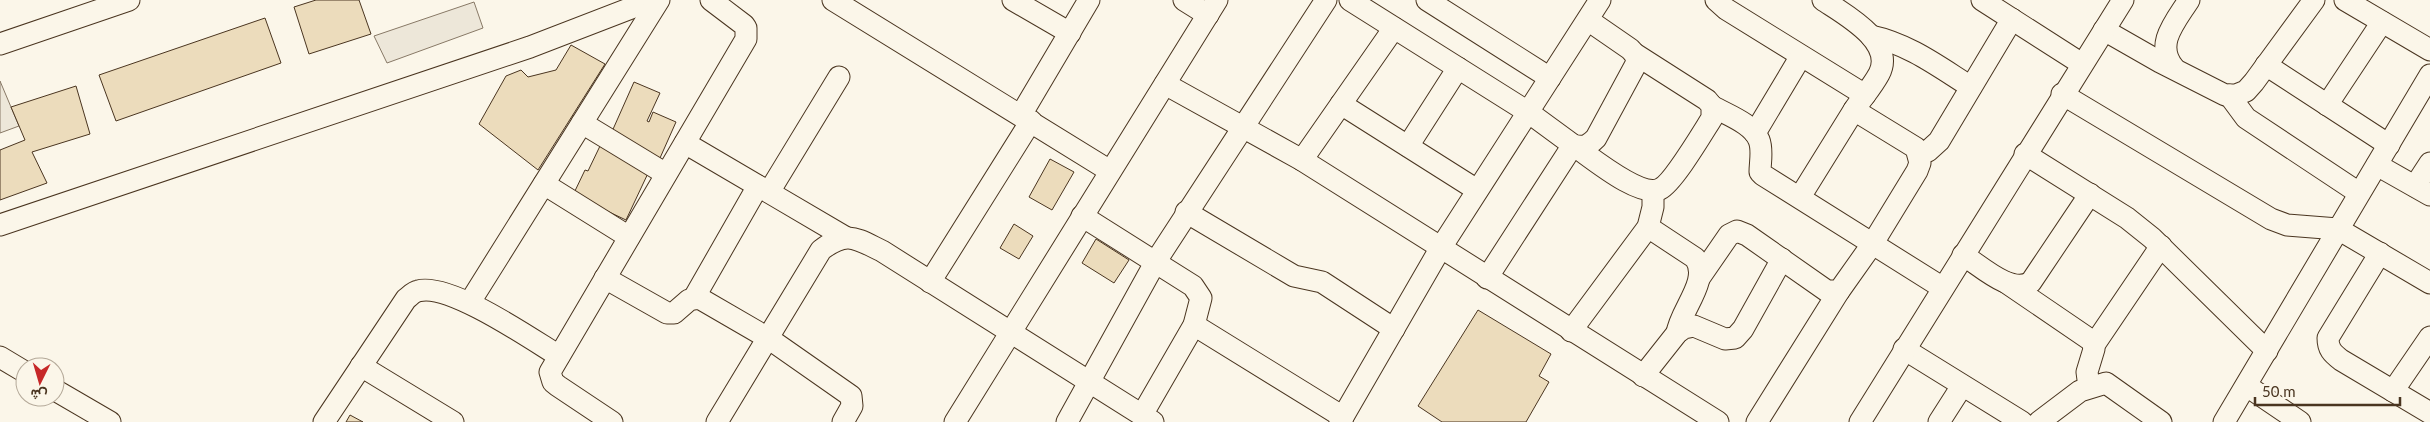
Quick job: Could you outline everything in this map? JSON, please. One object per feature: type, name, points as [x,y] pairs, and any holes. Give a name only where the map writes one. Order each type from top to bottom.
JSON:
[{"type":"street","points":[[0,44],[129,0]]},
{"type":"street","points":[[0,225],[521,50],[652,0]]},
{"type":"street","points":[[470,302],[659,0]]},
{"type":"street","points":[[612,422],[552,382],[550,372],[746,39],[746,28],[744,25],[711,0]]},
{"type":"street","points":[[833,0],[1110,171]]},
{"type":"street","points":[[1013,0],[1070,33]]},
{"type":"street","points":[[930,282],[1026,118],[1089,0]]},
{"type":"street","points":[[956,422],[1212,7],[1184,0]]},
{"type":"street","points":[[1066,422],[1090,383],[1156,261],[1186,212],[1326,0]]},
{"type":"street","points":[[1350,0],[1528,112],[1632,185],[1644,190],[1653,191],[1668,183],[1712,118],[1712,106]]},
{"type":"street","points":[[1427,0],[1550,78]]},
{"type":"street","points":[[1194,326],[1348,418],[1394,329],[1440,249],[1600,0]]},
{"type":"street","points":[[1716,0],[1726,9],[1801,56],[1907,140],[1916,148],[1920,163],[1873,243],[1839,291],[1757,422]]},
{"type":"street","points":[[1800,197],[1879,73],[1882,64],[1881,56],[1871,36],[1863,26],[1823,0]]},
{"type":"street","points":[[1982,0],[2082,64]]},
{"type":"street","points":[[2174,68],[2167,60],[2164,49],[2167,38],[2189,0]]},
{"type":"street","points":[[2104,30],[2207,87],[2229,95],[2236,95],[2246,91],[2314,0]]},
{"type":"street","points":[[2344,0],[2430,50]]},
{"type":"street","points":[[1860,422],[2062,94],[2104,30],[2119,1]]},
{"type":"street","points":[[1919,155],[1928,151],[1939,141],[2012,19]]},
{"type":"street","points":[[1588,20],[1635,54],[1707,100],[1712,106],[1746,126],[1760,141],[1760,172],[1943,288]]},
{"type":"street","points":[[2327,105],[2382,22]]},
{"type":"street","points":[[1302,160],[1394,28]]},
{"type":"street","points":[[1871,36],[1898,43],[1910,49],[1971,87]]},
{"type":"street","points":[[1573,145],[1588,146],[1596,138],[1636,64],[1635,54]]},
{"type":"street","points":[[1755,134],[1801,56]]},
{"type":"street","points":[[2266,65],[2389,145]]},
{"type":"street","points":[[1408,146],[1458,68]]},
{"type":"street","points":[[2224,422],[2389,145],[2424,98],[2430,75]]},
{"type":"street","points":[[605,278],[667,313],[674,313],[694,298],[763,189],[839,77]]},
{"type":"street","points":[[1165,84],[1302,160],[1643,376],[1696,417],[1718,422]]},
{"type":"street","points":[[2062,94],[2272,219],[2287,225],[2338,229],[2430,283]]},
{"type":"street","points":[[2229,95],[2246,118],[2359,194]]},
{"type":"street","points":[[1341,104],[1477,190]]},
{"type":"street","points":[[582,124],[666,174]]},
{"type":"street","points":[[685,143],[845,237],[860,241],[882,251],[1010,334],[1148,419],[1194,326],[1201,298],[1197,291],[1156,261],[1082,216]]},
{"type":"street","points":[[1487,278],[1573,145]]},
{"type":"street","points":[[2025,154],[2127,218],[2161,246],[2268,351]]},
{"type":"street","points":[[2377,165],[2422,191],[2430,163]]},
{"type":"street","points":[[544,184],[629,237]]},
{"type":"street","points":[[1571,331],[1648,227],[1653,208],[1653,191]]},
{"type":"street","points":[[2006,282],[2016,286],[2024,286],[2031,282],[2090,194]]},
{"type":"street","points":[[1186,212],[1294,276],[1322,282],[1394,329]]},
{"type":"street","points":[[1648,227],[1695,258],[1699,264],[1700,277]]},
{"type":"street","points":[[1677,333],[1679,322],[1700,277],[1728,235],[1737,231],[1747,235],[1827,291],[1839,291]]},
{"type":"street","points":[[717,422],[821,250],[835,239],[845,237]]},
{"type":"street","points":[[2093,385],[2087,372],[2094,345],[2161,246]]},
{"type":"street","points":[[2380,253],[2328,338],[2328,345],[2330,351],[2341,360],[2430,413]]},
{"type":"street","points":[[1963,255],[2086,336],[2094,345]]},
{"type":"street","points":[[1643,376],[1677,333],[1684,328],[1694,326],[1725,339],[1734,338],[1743,329],[1782,259]]},
{"type":"street","points":[[324,422],[406,299],[414,293],[429,290],[470,302],[558,356]]},
{"type":"street","points":[[694,298],[704,300],[768,338],[851,396],[852,406],[843,422]]},
{"type":"street","points":[[2393,391],[2430,336]]},
{"type":"street","points":[[1904,349],[2022,422]]},
{"type":"street","points":[[0,357],[15,366]]},
{"type":"street","points":[[361,366],[453,422]]},
{"type":"street","points":[[2039,422],[2072,396],[2093,385],[2106,383],[2162,422]]},
{"type":"street","points":[[1939,422],[1962,386]]},
{"type":"street","points":[[2247,386],[2300,422]]},
{"type":"street","points":[[65,396],[110,422]]},
{"type":"shaded area","points":[[474,2],[483,28],[387,63],[374,36]]},
{"type":"shaded area","points":[[0,81],[19,126],[0,133]]},
{"type":"building","points":[[316,0],[359,0],[371,34],[309,54],[294,7]]},
{"type":"building","points":[[265,18],[281,63],[116,121],[99,75]]},
{"type":"building","points":[[571,45],[605,64],[538,170],[479,124],[506,76],[521,70],[528,77],[556,70]]},
{"type":"building","points":[[634,82],[660,93],[647,121],[649,122],[653,112],[676,122],[660,158],[610,136]]},
{"type":"building","points":[[76,86],[90,134],[32,152],[47,183],[0,200],[0,150],[25,140],[11,107]]},
{"type":"building","points":[[600,146],[650,169],[626,220],[573,195],[585,170],[588,171]]},
{"type":"building","points":[[1050,159],[1074,172],[1052,210],[1029,197]]},
{"type":"building","points":[[1014,224],[1033,236],[1019,259],[1000,248]]},
{"type":"building","points":[[1096,239],[1129,260],[1114,283],[1082,263]]},
{"type":"building","points":[[1478,310],[1551,354],[1539,376],[1549,382],[1526,422],[1442,422],[1418,406]]},
{"type":"building","points":[[350,415],[363,422],[346,422]]}]
